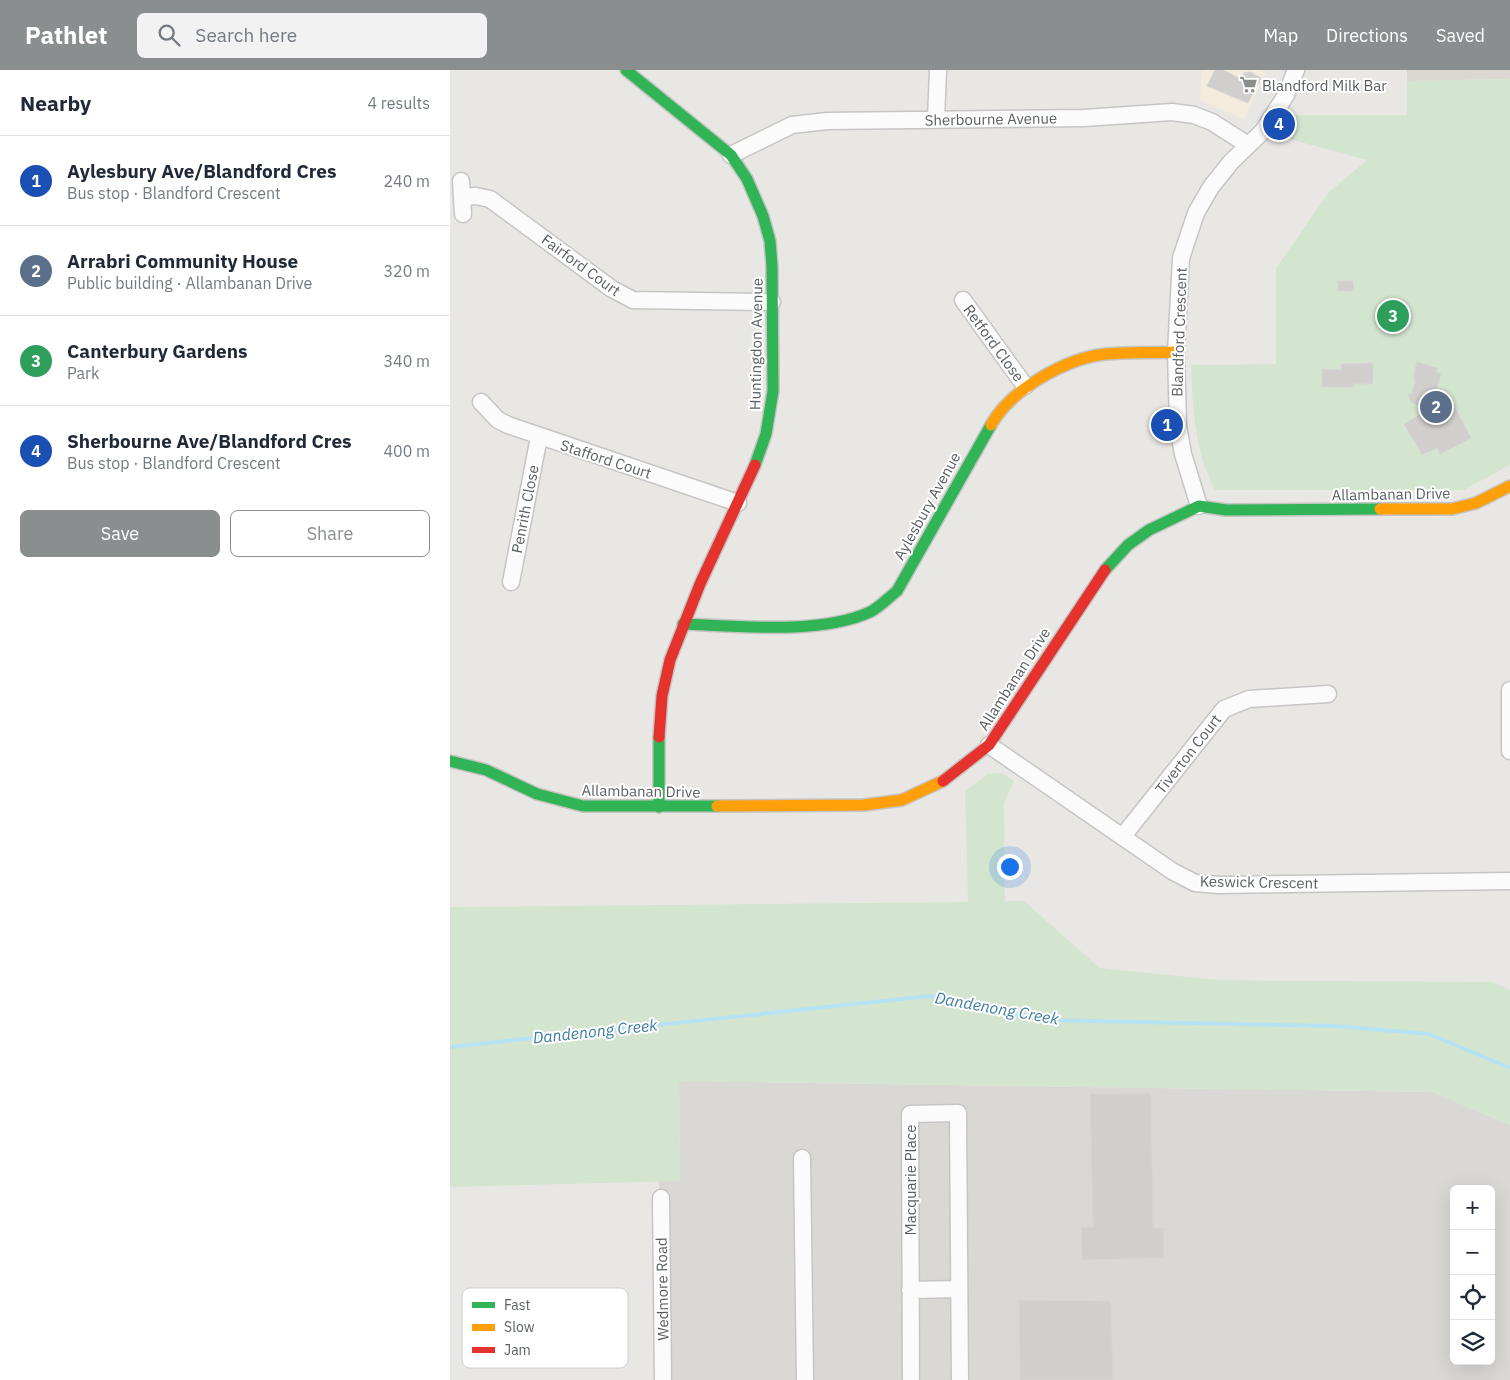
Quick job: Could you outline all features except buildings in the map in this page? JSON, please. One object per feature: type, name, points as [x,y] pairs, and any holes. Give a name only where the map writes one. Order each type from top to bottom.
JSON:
[{"type":"street","name":"Huntingdon Avenue","points":[[626,70],[731,155],[747,179],[763,216],[770,241],[773,391],[770,414],[761,451],[683,624],[670,660],[662,696],[658,749],[658,807]]},
{"type":"street","points":[[936,120],[938,70]]},
{"type":"street","name":"Blandford Crescent","points":[[1199,506],[1183,454],[1178,426],[1176,352],[1180,267],[1187,238],[1196,213],[1211,187],[1274,114],[1296,70]]},
{"type":"street","name":"Sherbourne Avenue","points":[[731,155],[792,125],[827,121],[1084,118],[1172,112],[1212,122],[1248,146]]},
{"type":"street","name":"Fairford Court","points":[[463,214],[462,189],[476,196],[490,198],[612,289],[634,300],[772,302]]},
{"type":"street","name":"Retford Close","points":[[963,300],[1025,386]]},
{"type":"street","name":"Aylesbury Avenue","points":[[683,624],[804,625],[846,621],[872,611],[897,591],[998,412],[1025,386],[1064,366],[1104,354],[1176,352]]},
{"type":"street","name":"Stafford Court","points":[[481,402],[498,420],[539,437],[738,503]]},
{"type":"street","name":"Penrith Close","points":[[511,582],[539,437]]},
{"type":"street","name":"Allambanan Drive","points":[[450,762],[486,770],[537,794],[557,801],[583,806],[864,805],[907,798],[946,780],[967,765],[989,745],[1084,597],[1112,561],[1128,545],[1149,530],[1199,506],[1226,510],[1452,509],[1476,503],[1510,486]]},
{"type":"street","points":[[1510,690],[1510,751]]},
{"type":"street","name":"Tiverton Court","points":[[1123,836],[1224,709],[1249,699],[1328,694]]},
{"type":"street","name":"Keswick Crescent","points":[[989,745],[1172,871],[1195,882],[1220,885],[1510,881]]},
{"type":"street","name":"Macquarie Place","points":[[911,1380],[910,1114],[958,1112],[960,1380]]},
{"type":"street","points":[[802,1158],[805,1380]]},
{"type":"street","name":"Wedmore Road","points":[[661,1198],[663,1380]]},
{"type":"street","points":[[910,1290],[959,1289]]},
{"type":"shaded area","points":[[1202,70],[1258,70],[1266,72],[1244,119],[1200,101]]},
{"type":"shaded area","points":[[1407,70],[1510,70],[1510,79],[1407,81]]},
{"type":"shaded area","points":[[679,1081],[1433,1092],[1510,1125],[1510,1380],[663,1380],[659,1181],[680,1181]]},
{"type":"green space","points":[[1510,79],[1510,465],[1464,490],[1215,490],[1203,460],[1196,429],[1191,365],[1276,364],[1276,268],[1329,192],[1367,160],[1278,136],[1292,115],[1407,115],[1407,81]]},
{"type":"green space","points":[[1002,773],[1014,781],[1004,803],[1005,901],[1024,901],[1100,968],[1217,980],[1493,982],[1510,990],[1510,1125],[1433,1092],[679,1081],[680,1181],[450,1187],[450,907],[968,902],[965,791],[988,774]]},
{"type":"waterway","name":"Dandenong Creek","points":[[450,1047],[930,996],[1044,1020],[1335,1026],[1429,1034],[1510,1068]]},
{"type":"traffic: fast","points":[[626,70],[731,155],[747,179],[763,216],[770,241],[772,266],[773,391],[766,434],[755,465]]},
{"type":"traffic: fast","points":[[683,624],[753,627],[803,626],[827,624],[850,619],[874,610],[897,591],[991,425]]},
{"type":"traffic: fast","points":[[1105,570],[1128,545],[1149,530],[1199,506],[1226,510],[1380,509]]},
{"type":"traffic: fast","points":[[659,737],[659,807]]},
{"type":"traffic: fast","points":[[450,761],[486,770],[537,794],[583,806],[717,806]]},
{"type":"traffic: slow","points":[[991,425],[1011,400],[1025,388],[1057,369],[1074,362],[1106,354],[1176,352]]},
{"type":"traffic: slow","points":[[1380,509],[1452,509],[1476,503],[1510,486]]},
{"type":"traffic: slow","points":[[717,806],[864,805],[902,800],[943,781]]},
{"type":"traffic: jam","points":[[659,737],[662,696],[670,660],[700,584],[755,465]]},
{"type":"traffic: jam","points":[[943,781],[989,745],[1105,570]]},
{"type":"place","name":"Blandford Milk Bar","points":[[1248,85]]},
{"type":"place","name":"Sherbourne Ave/Blandford Cres","points":[[1279,124]]},
{"type":"place","name":"Canterbury Gardens","points":[[1393,316]]},
{"type":"place","name":"Arrabri Community House","points":[[1436,407]]},
{"type":"place","name":"Aylesbury Ave/Blandford Cres","points":[[1167,425]]}]
